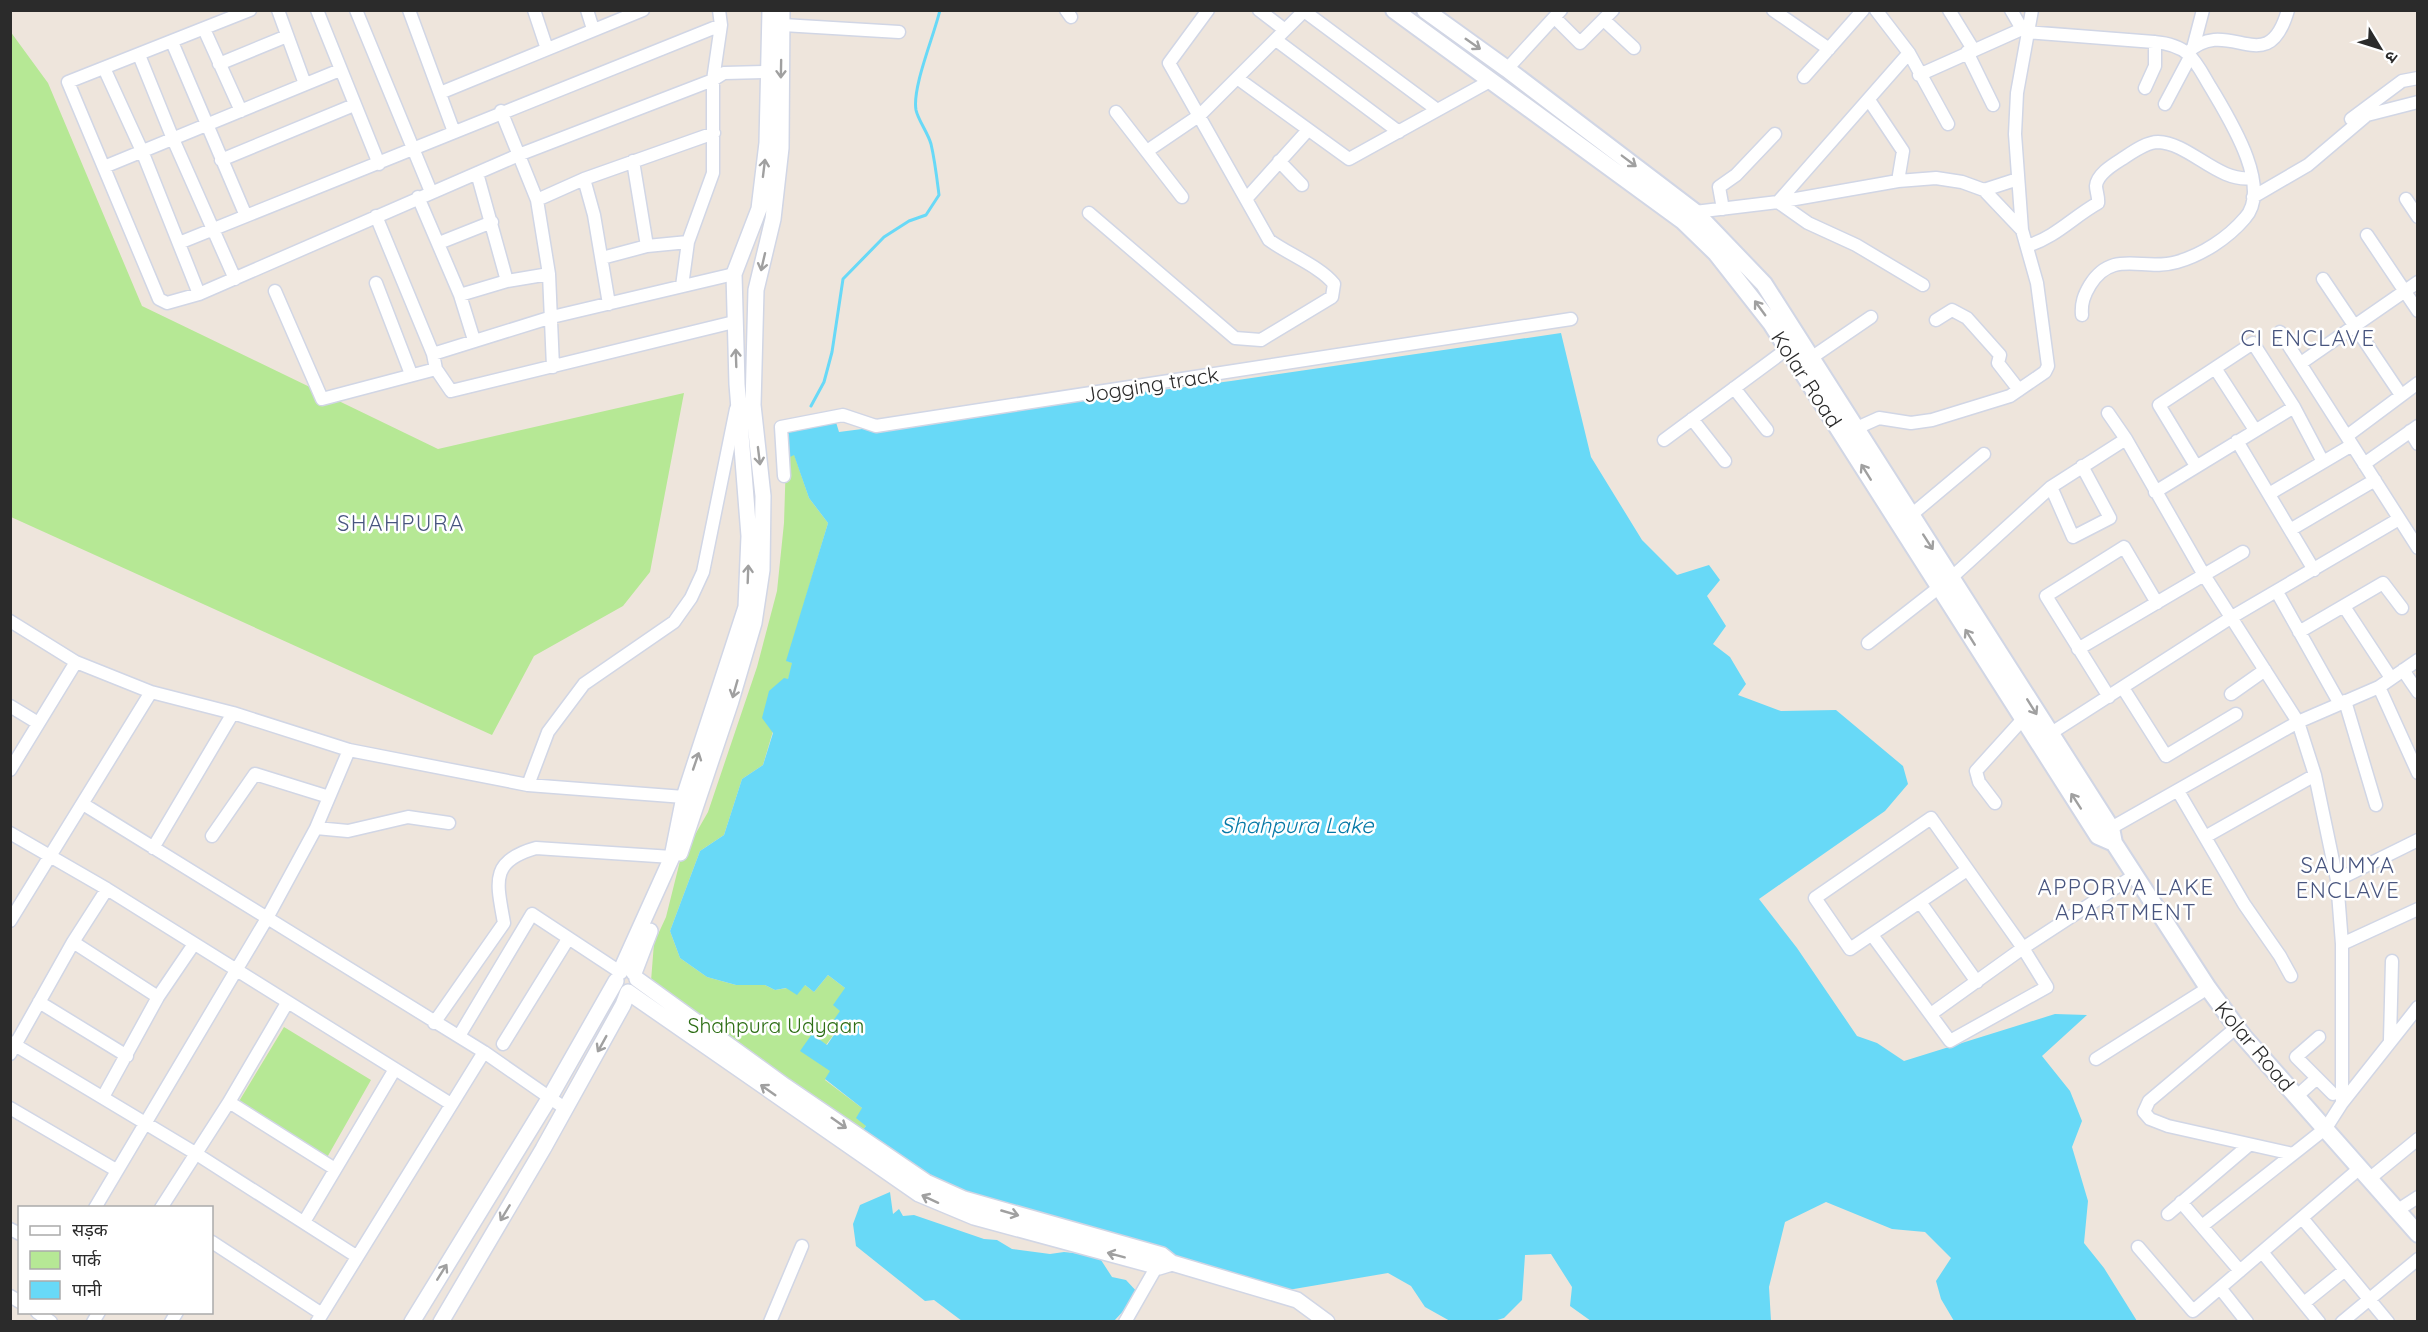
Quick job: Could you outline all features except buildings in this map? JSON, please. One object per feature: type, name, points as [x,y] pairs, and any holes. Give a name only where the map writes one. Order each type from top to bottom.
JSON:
[{"type":"main road","name":"Kolar Road","points":[[1394,10],[1690,227],[1746,288],[1787,349],[1910,516],[2023,720],[2043,738]]},
{"type":"main road","name":"Kolar Road","points":[[1425,10],[1546,98],[1695,212],[1764,284],[1810,358],[1849,432],[2043,738],[2208,988],[2237,1027],[2418,1234]]},
{"type":"main road","points":[[1535,113],[1546,98]]},
{"type":"street","points":[[250,10],[68,82],[159,298],[166,303],[199,294],[236,279],[418,197],[521,154],[713,80],[724,73],[769,72]]},
{"type":"street","points":[[278,10],[305,84]]},
{"type":"street","points":[[317,10],[379,164]]},
{"type":"street","points":[[356,10],[431,192]]},
{"type":"street","points":[[409,10],[454,132]]},
{"type":"street","points":[[534,10],[547,49]]},
{"type":"street","points":[[586,10],[593,29]]},
{"type":"street","points":[[682,286],[688,242],[713,174],[713,80],[721,24],[719,10]]},
{"type":"street","points":[[412,1322],[627,976],[696,809],[754,623],[765,542],[763,495],[745,402],[734,322],[734,274],[759,209],[767,143],[770,10]]},
{"type":"street","points":[[1089,213],[1235,338],[1261,340],[1332,297],[1334,284],[1327,275],[1291,256],[1269,240],[1169,63],[1208,10]]},
{"type":"street","points":[[1259,10],[1285,30]]},
{"type":"street","points":[[1507,69],[1558,14],[1580,43],[1614,10]]},
{"type":"street","points":[[1773,10],[1829,49]]},
{"type":"street","points":[[1804,77],[1863,10]]},
{"type":"street","points":[[1876,10],[1909,53],[1919,75],[1948,124]]},
{"type":"street","points":[[1948,10],[1970,51],[1993,105]]},
{"type":"street","points":[[2011,10],[2024,30]]},
{"type":"street","points":[[1849,432],[1879,418],[1911,423],[1932,420],[2010,396],[2045,372],[2050,360],[2037,283],[2022,230],[2014,134],[2024,30],[2032,10]]},
{"type":"street","points":[[2165,104],[2190,53],[2203,10]]},
{"type":"street","points":[[2190,53],[2208,42],[2229,40],[2264,46],[2270,44],[2278,36],[2288,10]]},
{"type":"street","points":[[440,93],[639,11]]},
{"type":"street","points":[[1147,151],[1200,115],[1305,11],[1436,110]]},
{"type":"street","points":[[441,1322],[566,1109],[628,992],[634,989],[627,976],[672,857],[684,797],[747,607],[749,536],[745,402],[756,290],[773,219],[781,148],[782,18],[899,32]]},
{"type":"street","points":[[1604,20],[1634,48]]},
{"type":"street","points":[[178,243],[414,150],[501,111],[721,24]]},
{"type":"street","points":[[204,29],[241,111]]},
{"type":"street","points":[[1919,75],[1970,51],[2024,30],[2155,42],[2172,45],[2190,53],[2233,126],[2245,152],[2252,177],[2251,209],[2245,219],[2216,243],[2196,255],[2161,265],[2124,263],[2107,266],[2096,275],[2087,290],[2081,304],[2082,315]]},
{"type":"street","points":[[219,64],[287,36]]},
{"type":"street","points":[[1276,40],[1399,132]]},
{"type":"street","points":[[171,42],[246,216]]},
{"type":"street","points":[[2145,88],[2155,66],[2155,42]]},
{"type":"street","points":[[1778,202],[1909,53]]},
{"type":"street","points":[[139,55],[173,139],[236,279]]},
{"type":"street","points":[[104,68],[142,151],[199,294]]},
{"type":"street","points":[[104,167],[340,70]]},
{"type":"street","points":[[1237,78],[1349,159],[1490,81]]},
{"type":"street","points":[[2341,135],[2350,119],[2375,99],[2402,81],[2418,78]]},
{"type":"street","points":[[1869,100],[1903,151],[1898,180]]},
{"type":"street","points":[[2253,197],[2308,165],[2341,135],[2367,116],[2418,102]]},
{"type":"street","points":[[221,160],[354,105]]},
{"type":"street","points":[[501,111],[521,154],[537,200],[549,274],[553,367]]},
{"type":"street","points":[[1116,112],[1182,197]]},
{"type":"street","points":[[1246,199],[1308,130]]},
{"type":"street","points":[[537,200],[584,179],[714,133]]},
{"type":"street","points":[[1723,208],[1719,187],[1736,176],[1775,134]]},
{"type":"street","points":[[2027,246],[2050,237],[2082,212],[2098,204],[2096,186],[2101,175],[2132,152],[2149,144],[2158,142],[2172,146],[2232,177],[2252,177]]},
{"type":"street","points":[[633,161],[646,246]]},
{"type":"street","points":[[1280,161],[1302,184]]},
{"type":"street","points":[[477,173],[507,281]]},
{"type":"street","points":[[1695,212],[1778,202],[1898,180],[1936,178],[1962,182],[1983,190],[2022,230]]},
{"type":"street","points":[[584,179],[602,258],[609,304]]},
{"type":"street","points":[[1983,190],[2018,179]]},
{"type":"street","points":[[418,197],[460,295],[474,340]]},
{"type":"street","points":[[2406,199],[2418,217]]},
{"type":"street","points":[[1778,202],[1808,223],[1856,245],[1923,285]]},
{"type":"street","points":[[376,216],[433,354],[436,369],[451,391],[734,322]]},
{"type":"street","points":[[439,243],[492,222]]},
{"type":"street","points":[[2367,236],[2418,311]]},
{"type":"street","points":[[602,258],[646,246],[688,242]]},
{"type":"street","points":[[460,295],[507,281],[549,274]]},
{"type":"street","points":[[433,354],[552,317],[734,274]]},
{"type":"street","points":[[2323,279],[2401,395]]},
{"type":"street","points":[[2301,363],[2418,282]]},
{"type":"street","points":[[376,283],[411,374]]},
{"type":"street","points":[[275,291],[322,399],[436,369]]},
{"type":"street","points":[[1936,320],[1952,310],[1967,318],[2000,355],[1998,363],[2019,390]]},
{"type":"street","points":[[1810,358],[1871,317]]},
{"type":"street","name":"Jogging track","points":[[784,476],[781,427],[843,415],[876,426],[1571,319]]},
{"type":"street","points":[[2280,332],[2416,543]]},
{"type":"street","points":[[2196,466],[2159,405],[2253,344],[2294,407],[2323,462]]},
{"type":"street","points":[[1664,440],[1787,349]]},
{"type":"street","points":[[2215,368],[2255,430]]},
{"type":"street","points":[[2268,494],[2323,462],[2418,382]]},
{"type":"street","points":[[1734,388],[1767,430]]},
{"type":"street","points":[[528,785],[548,732],[584,684],[674,622],[691,598],[703,572],[745,402]]},
{"type":"street","points":[[2154,492],[2294,407]]},
{"type":"street","points":[[2108,413],[2126,439],[2154,492],[2204,575],[2298,722],[2315,775],[2337,880],[2342,944],[2338,1099]]},
{"type":"street","points":[[1692,419],[1725,461]]},
{"type":"street","points":[[2364,464],[2414,429],[2418,444]]},
{"type":"street","points":[[1868,643],[1945,582],[2051,487],[2126,439]]},
{"type":"street","points":[[2236,441],[2314,570]]},
{"type":"street","points":[[1910,516],[1984,454]]},
{"type":"street","points":[[2051,487],[2073,537],[2110,518],[2082,466]]},
{"type":"street","points":[[2290,530],[2375,480]]},
{"type":"street","points":[[2043,738],[2232,617],[2399,519]]},
{"type":"street","points":[[2109,697],[2046,596],[2124,547],[2157,603]]},
{"type":"street","points":[[2078,649],[2243,552]]},
{"type":"street","points":[[2300,632],[2385,583],[2402,608]]},
{"type":"street","points":[[2277,592],[2342,703],[2376,805]]},
{"type":"street","points":[[2345,608],[2391,678]]},
{"type":"street","points":[[10,621],[76,662],[151,692],[233,713],[349,750],[528,785],[684,797]]},
{"type":"street","points":[[2108,835],[2178,791],[2298,722],[2379,687],[2418,660]]},
{"type":"street","points":[[10,770],[76,662]]},
{"type":"street","points":[[2231,694],[2265,670]]},
{"type":"street","points":[[2403,670],[2418,692]]},
{"type":"street","points":[[2379,687],[2414,753],[2418,773]]},
{"type":"street","points":[[2123,688],[2166,756],[2236,714]]},
{"type":"street","points":[[10,921],[151,692]]},
{"type":"street","points":[[10,706],[38,723]]},
{"type":"street","points":[[153,848],[233,713]]},
{"type":"street","points":[[1995,803],[1979,782],[1976,771],[2023,720]]},
{"type":"street","points":[[96,1206],[266,920],[316,828],[349,750]]},
{"type":"street","points":[[212,836],[255,774],[329,797]]},
{"type":"street","points":[[2205,837],[2315,775]]},
{"type":"street","points":[[2178,791],[2244,904],[2291,976]]},
{"type":"street","points":[[82,804],[266,920],[459,1036],[566,1109]]},
{"type":"street","points":[[316,828],[348,831],[408,817],[449,823]]},
{"type":"street","points":[[1872,935],[1950,1041],[2047,987],[2023,948],[1931,818],[1815,898],[1848,948],[1852,949],[1872,935],[1920,902],[1967,870]]},
{"type":"street","points":[[10,832],[107,889],[451,1104]]},
{"type":"street","points":[[2337,880],[2418,840]]},
{"type":"street","points":[[434,1023],[504,923],[497,882],[503,866],[514,854],[536,848],[672,857]]},
{"type":"street","points":[[1930,1014],[2023,948],[2135,875]]},
{"type":"street","points":[[107,889],[73,942],[12,1047],[104,1096],[356,1256]]},
{"type":"street","points":[[1920,902],[1977,982]]},
{"type":"street","points":[[2342,944],[2418,909]]},
{"type":"street","points":[[459,1036],[532,914],[627,976],[926,1182],[964,1199],[1165,1262]]},
{"type":"street","points":[[503,1044],[568,939]]},
{"type":"street","points":[[73,942],[158,997]]},
{"type":"street","points":[[104,1096],[158,997],[194,944]]},
{"type":"street","points":[[2390,1040],[2392,961]]},
{"type":"street","points":[[2096,1059],[2208,988]]},
{"type":"street","points":[[628,992],[919,1194],[974,1217],[1165,1262],[1270,1290],[1297,1300],[1312,1316],[1328,1322]]},
{"type":"street","points":[[39,1002],[127,1056]]},
{"type":"street","points":[[162,1206],[229,1102],[287,1003]]},
{"type":"street","points":[[2202,1226],[2326,1128],[2338,1099],[2418,1007]]},
{"type":"street","points":[[2237,1027],[2144,1108],[2150,1119],[2168,1126],[2293,1154]]},
{"type":"street","points":[[2319,1037],[2296,1057],[2338,1099]]},
{"type":"street","points":[[214,1248],[320,1318],[356,1256],[484,1052]]},
{"type":"street","points":[[304,1222],[395,1069]]},
{"type":"street","points":[[2297,1096],[2317,1078]]},
{"type":"street","points":[[229,1102],[335,1169]]},
{"type":"street","points":[[10,1108],[116,1170]]},
{"type":"street","points":[[2139,1247],[2193,1311],[2302,1218],[2364,1173],[2418,1139]]},
{"type":"street","points":[[2168,1214],[2248,1144]]},
{"type":"street","points":[[2398,1210],[2418,1197]]},
{"type":"street","points":[[2181,1202],[2240,1271]]},
{"type":"street","points":[[2302,1218],[2388,1322]]},
{"type":"street","points":[[770,1322],[802,1246]]},
{"type":"street","points":[[2262,1252],[2319,1322]]},
{"type":"street","points":[[2342,1322],[2418,1259]]},
{"type":"street","points":[[1125,1322],[1165,1262]]},
{"type":"street","points":[[2304,1304],[2345,1270]]},
{"type":"street","points":[[2220,1288],[2247,1322]]},
{"type":"green space","points":[[10,31],[48,83],[142,306],[438,449],[684,393],[650,572],[623,606],[534,656],[492,735],[11,517]]},
{"type":"green space","name":"Shahpura Udyaan","points":[[794,454],[809,498],[828,523],[787,661],[793,663],[763,765],[742,779],[724,835],[700,851],[670,931],[680,958],[707,977],[736,985],[765,985],[775,990],[805,985],[814,992],[828,975],[845,988],[840,1026],[826,1045],[812,1034],[831,1071],[825,1080],[862,1108],[866,1126],[861,1132],[651,981],[654,943],[666,917],[680,861],[708,812],[757,667],[777,591],[784,523],[786,459]]},
{"type":"green space","points":[[284,1027],[371,1080],[325,1161],[238,1103]]},
{"type":"water","name":"Shahpura Lake","points":[[1561,333],[1591,457],[1642,540],[1677,575],[1709,565],[1720,580],[1707,596],[1726,626],[1713,644],[1730,657],[1746,684],[1738,695],[1781,711],[1836,710],[1903,766],[1908,784],[1885,811],[1759,899],[1797,948],[1857,1036],[1877,1043],[1904,1061],[2055,1014],[2087,1015],[2042,1056],[2070,1091],[2082,1121],[2072,1147],[2088,1201],[2084,1243],[2104,1268],[2137,1321],[1954,1321],[1941,1299],[1936,1281],[1951,1258],[1925,1232],[1892,1229],[1826,1202],[1785,1222],[1769,1287],[1771,1321],[1591,1321],[1570,1306],[1572,1287],[1551,1254],[1525,1255],[1522,1300],[1504,1318],[1494,1321],[1450,1321],[1425,1307],[1411,1286],[1388,1273],[1288,1290],[946,1186],[861,1132],[866,1126],[856,1118],[862,1108],[825,1079],[830,1071],[800,1051],[812,1034],[827,1045],[840,1026],[833,1021],[840,1011],[833,1005],[845,988],[828,975],[814,992],[805,985],[797,995],[786,988],[775,990],[765,985],[736,985],[707,977],[680,958],[670,931],[700,851],[724,835],[742,779],[763,765],[773,733],[762,718],[769,691],[784,678],[788,679],[792,663],[786,661],[828,523],[809,498],[794,455],[786,459],[785,430],[835,419],[839,432],[1231,381]]},
{"type":"water","points":[[890,1192],[893,1214],[899,1209],[903,1216],[914,1215],[984,1239],[997,1240],[1012,1249],[1050,1254],[1064,1252],[1083,1254],[1101,1260],[1112,1277],[1126,1280],[1139,1294],[1114,1321],[962,1321],[934,1300],[925,1301],[856,1246],[853,1224],[860,1205]]},
{"type":"waterway","points":[[811,406],[824,382],[832,352],[843,279],[884,237],[909,221],[926,215],[939,195],[931,144],[917,114],[916,100],[920,75],[940,10]]},
{"type":"district","name":"CI ENCLAVE","points":[[2308,338]]},
{"type":"district","name":"SHAHPURA","points":[[401,523]]},
{"type":"district","name":"SAUMYA ENCLAVE","points":[[2348,878]]},
{"type":"district","name":"APPORVA LAKE APARTMENT","points":[[2126,900]]}]
